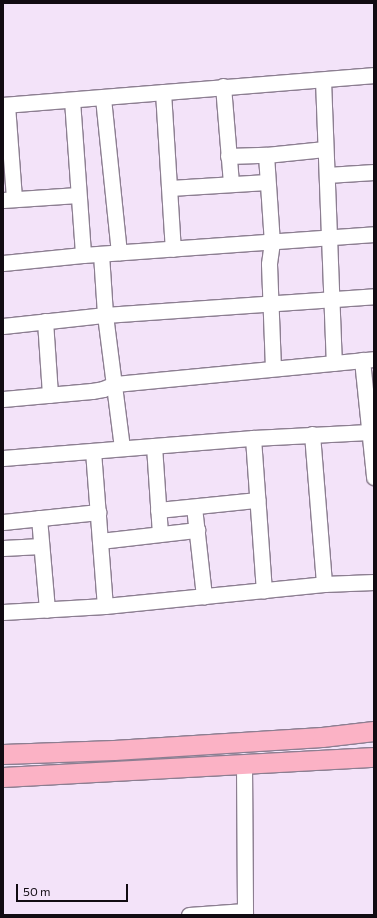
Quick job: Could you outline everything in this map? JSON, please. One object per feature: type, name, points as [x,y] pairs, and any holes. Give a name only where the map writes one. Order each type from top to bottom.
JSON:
[{"type":"main road","points":[[3,754],[114,750],[322,737],[374,731]]},
{"type":"main road","points":[[3,777],[374,757]]},
{"type":"street","points":[[78,195],[9,200],[5,105],[103,98],[223,86],[323,80],[374,75]]},
{"type":"street","points":[[323,80],[334,363]]},
{"type":"street","points":[[223,86],[230,184]]},
{"type":"street","points":[[163,92],[173,249]]},
{"type":"street","points":[[103,98],[119,252]]},
{"type":"street","points":[[72,100],[83,255]]},
{"type":"street","points":[[228,156],[266,155],[325,149]]},
{"type":"street","points":[[266,155],[272,242],[269,264],[273,368]]},
{"type":"street","points":[[327,175],[374,172]]},
{"type":"street","points":[[170,188],[267,182]]},
{"type":"street","points":[[3,263],[119,252],[374,234]]},
{"type":"street","points":[[101,254],[105,315],[122,448]]},
{"type":"street","points":[[3,326],[105,315],[271,305],[374,296]]},
{"type":"street","points":[[45,321],[50,395]]},
{"type":"street","points":[[3,399],[92,392],[115,384],[368,360],[369,432],[374,477]]},
{"type":"street","points":[[3,458],[253,438],[369,432]]},
{"type":"street","points":[[312,434],[324,584]]},
{"type":"street","points":[[253,438],[264,591]]},
{"type":"street","points":[[154,446],[160,534]]},
{"type":"street","points":[[93,451],[105,606]]},
{"type":"street","points":[[158,510],[257,500]]},
{"type":"street","points":[[194,507],[204,596]]},
{"type":"street","points":[[3,522],[98,512]]},
{"type":"street","points":[[39,518],[47,610]]},
{"type":"street","points":[[100,541],[197,530]]},
{"type":"street","points":[[3,548],[41,546]]},
{"type":"street","points":[[3,612],[105,606],[324,584],[374,582]]},
{"type":"street","points":[[189,915],[245,913],[244,765]]}]
